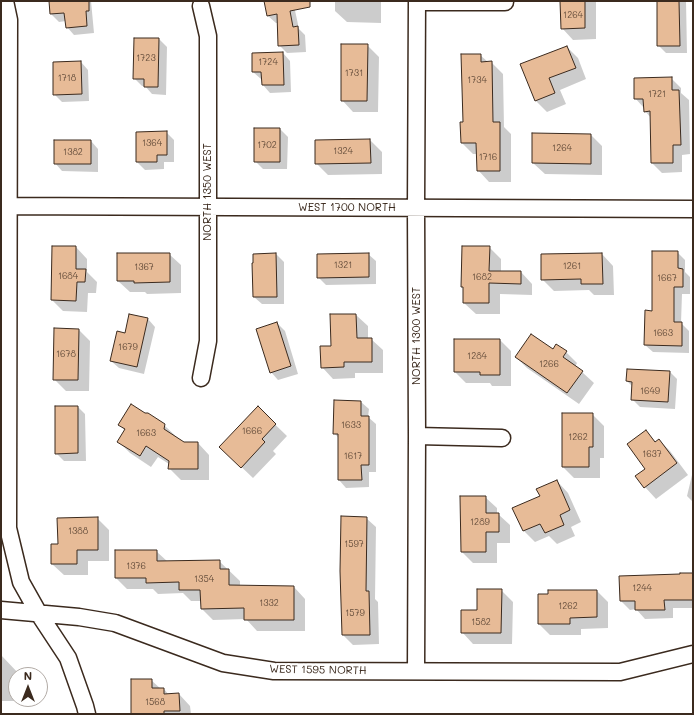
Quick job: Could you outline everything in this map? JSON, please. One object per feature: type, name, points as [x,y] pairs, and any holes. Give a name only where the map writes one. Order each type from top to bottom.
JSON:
[{"type":"street","points":[[5,1],[9,20],[5,206],[8,528],[21,582],[39,614],[68,658],[87,714]]},
{"type":"street","points":[[417,2],[505,2]]},
{"type":"street","name":"NORTH 1300 WEST","points":[[416,671],[417,2]]},
{"type":"street","name":"NORTH 1350 WEST","points":[[201,6],[208,36],[208,341],[201,378]]},
{"type":"street","name":"WEST 1700 NORTH","points":[[5,206],[693,209]]},
{"type":"street","points":[[417,436],[502,438]]},
{"type":"street","name":"WEST 1595 NORTH","points":[[1,610],[78,617],[115,623],[223,663],[274,671],[620,672],[693,654]]},
{"type":"building","points":[[49,1],[89,1],[89,11],[86,11],[87,26],[66,28],[64,13],[50,14]]},
{"type":"building","points":[[264,1],[310,1],[310,7],[290,11],[293,27],[298,26],[299,45],[278,46],[277,14],[267,16]]},
{"type":"building","points":[[560,1],[585,1],[585,28],[561,29]]},
{"type":"building","points":[[657,1],[679,1],[680,46],[657,46]]},
{"type":"building","points":[[134,38],[159,38],[158,87],[144,87],[144,79],[133,79]]},
{"type":"building","points":[[341,44],[368,44],[367,101],[341,101]]},
{"type":"building","points":[[567,46],[576,68],[549,78],[555,93],[535,101],[520,64]]},
{"type":"building","points":[[283,52],[284,85],[262,85],[261,72],[252,72],[252,53]]},
{"type":"building","points":[[461,54],[481,54],[481,62],[492,61],[493,122],[500,122],[500,171],[477,171],[476,143],[461,143],[460,122],[463,122]]},
{"type":"building","points":[[81,61],[82,94],[53,95],[53,62]]},
{"type":"building","points":[[672,77],[672,90],[679,90],[681,145],[673,145],[673,163],[651,163],[650,111],[644,112],[643,99],[634,99],[634,78]]},
{"type":"building","points":[[254,128],[280,128],[280,162],[254,162]]},
{"type":"building","points":[[167,131],[167,155],[157,155],[157,162],[136,162],[136,132]]},
{"type":"building","points":[[532,133],[591,134],[591,164],[532,163]]},
{"type":"building","points":[[370,139],[371,163],[315,164],[315,140]]},
{"type":"building","points":[[54,140],[91,140],[91,164],[54,164]]},
{"type":"building","points":[[52,246],[76,246],[76,269],[86,269],[85,282],[77,282],[76,301],[51,300]]},
{"type":"building","points":[[462,246],[490,246],[489,271],[521,271],[521,284],[489,283],[489,303],[463,303],[463,287],[461,287]]},
{"type":"building","points":[[652,251],[678,251],[678,268],[683,269],[683,287],[674,287],[674,322],[682,322],[682,346],[644,345],[645,310],[652,311]]},
{"type":"building","points":[[117,253],[170,253],[170,282],[134,283],[134,281],[117,281]]},
{"type":"building","points":[[276,253],[277,297],[253,297],[253,254]]},
{"type":"building","points":[[369,253],[369,277],[317,278],[317,254]]},
{"type":"building","points":[[602,253],[603,284],[581,284],[581,279],[541,280],[541,254]]},
{"type":"building","points":[[129,314],[148,318],[137,367],[110,361],[117,331],[125,333]]},
{"type":"building","points":[[330,314],[356,314],[357,338],[372,338],[372,362],[344,362],[344,367],[321,368],[320,346],[331,346]]},
{"type":"building","points":[[277,322],[291,366],[270,373],[256,329]]},
{"type":"building","points":[[54,328],[79,329],[78,380],[53,380]]},
{"type":"building","points":[[531,334],[553,349],[556,344],[567,351],[563,357],[583,371],[567,393],[515,357]]},
{"type":"building","points":[[454,339],[500,339],[500,375],[480,375],[480,372],[454,372]]},
{"type":"building","points":[[627,369],[670,371],[668,402],[631,400],[632,382],[626,381]]},
{"type":"building","points":[[334,400],[361,401],[361,416],[369,416],[369,465],[361,465],[362,480],[338,480],[338,434],[333,434]]},
{"type":"building","points":[[131,404],[165,424],[164,429],[184,442],[198,442],[198,469],[168,469],[169,461],[146,446],[140,456],[117,442],[125,429],[118,425]]},
{"type":"building","points":[[55,406],[78,406],[78,453],[55,454]]},
{"type":"building","points":[[258,406],[276,424],[262,439],[265,442],[241,468],[219,447]]},
{"type":"building","points":[[562,413],[593,413],[593,447],[589,447],[589,467],[562,467]]},
{"type":"building","points":[[646,430],[655,442],[659,439],[677,463],[644,488],[635,476],[645,469],[627,444]]},
{"type":"building","points":[[557,480],[570,510],[560,515],[564,525],[545,533],[540,524],[523,531],[512,508],[540,496],[536,489]]},
{"type":"building","points":[[460,496],[486,496],[486,513],[499,513],[499,532],[486,532],[486,552],[461,552]]},
{"type":"building","points":[[341,516],[367,517],[366,591],[369,591],[370,635],[342,635],[340,571]]},
{"type":"building","points":[[98,517],[98,550],[77,550],[77,564],[51,564],[51,544],[58,544],[57,518]]},
{"type":"building","points":[[115,550],[157,550],[157,561],[220,560],[220,569],[229,569],[229,585],[294,586],[294,620],[244,620],[244,608],[201,609],[200,590],[179,590],[179,582],[146,583],[146,578],[115,578]]},
{"type":"building","points":[[693,573],[693,600],[664,600],[665,610],[635,610],[635,601],[620,601],[619,576]]},
{"type":"building","points":[[477,589],[502,589],[501,633],[461,633],[461,610],[477,610]]},
{"type":"building","points":[[548,590],[597,590],[597,617],[570,618],[570,624],[538,624],[538,594],[548,594]]},
{"type":"building","points":[[131,679],[152,679],[152,688],[164,688],[164,694],[179,693],[180,711],[164,711],[164,714],[131,714]]}]
